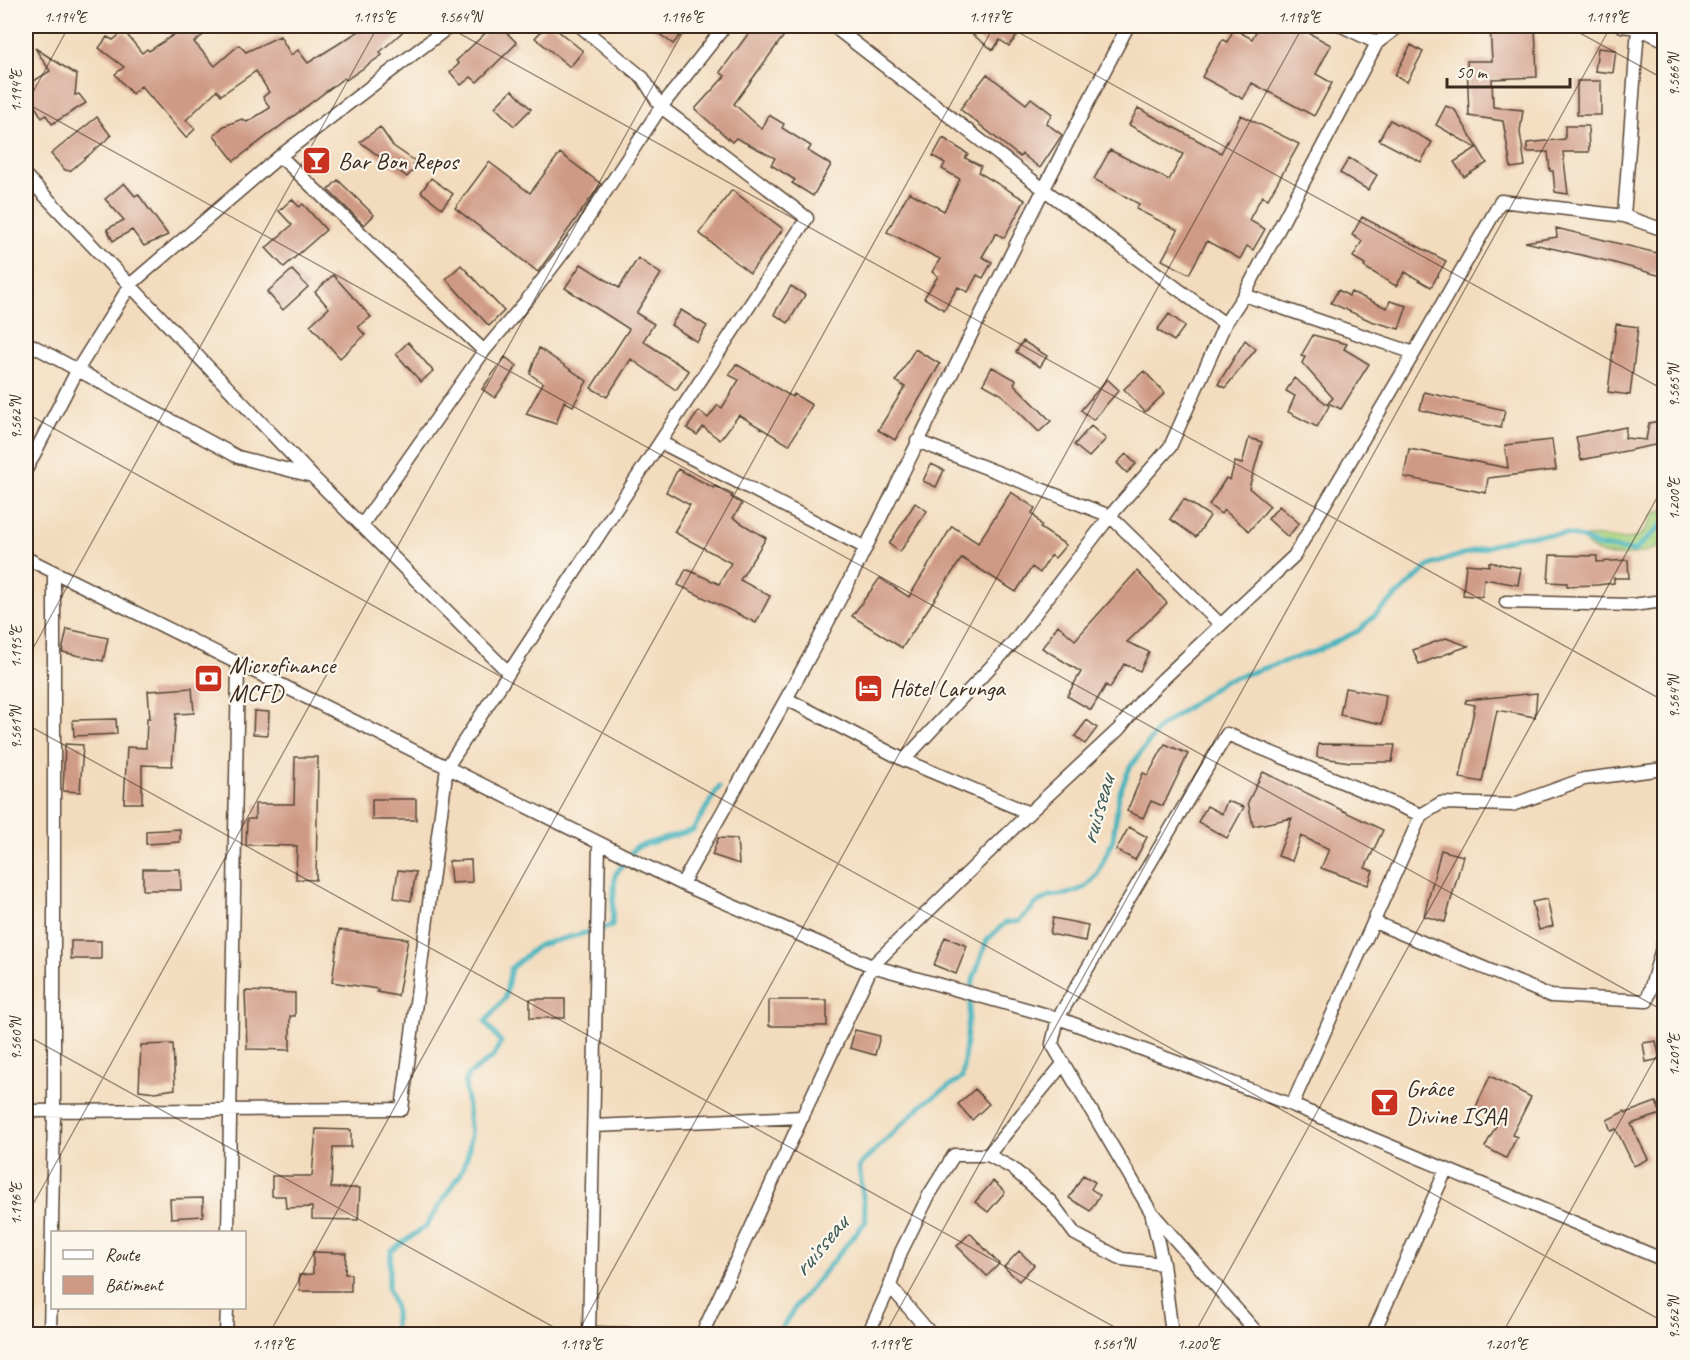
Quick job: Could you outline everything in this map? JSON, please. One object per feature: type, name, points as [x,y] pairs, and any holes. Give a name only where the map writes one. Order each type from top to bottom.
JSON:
[{"type":"street","points":[[26,470],[78,369],[131,284],[280,156],[450,26]]},
{"type":"street","points":[[26,1111],[54,1113],[402,1109],[447,767],[662,443],[807,218],[661,107],[643,78],[580,26]]},
{"type":"street","points":[[362,525],[484,351],[579,232],[661,107],[725,26]]},
{"type":"street","points":[[833,26],[1042,188],[1225,324]]},
{"type":"street","points":[[682,884],[787,699],[866,548],[1042,188],[1128,26]]},
{"type":"street","points":[[1342,26],[1377,43]]},
{"type":"street","points":[[904,760],[1011,645],[1110,516],[1170,447],[1225,324],[1244,295],[1377,43],[1399,26]]},
{"type":"street","points":[[1622,26],[1638,27],[1665,40]]},
{"type":"street","points":[[1624,216],[1638,27]]},
{"type":"street","points":[[280,156],[484,351]]},
{"type":"street","points":[[26,176],[313,477],[509,673]]},
{"type":"street","points":[[702,1335],[872,966],[1119,729],[1141,700],[1294,556],[1501,201],[1624,216],[1665,230]]},
{"type":"street","points":[[1244,295],[1414,353]]},
{"type":"street","points":[[26,342],[238,457],[313,477]]},
{"type":"street","points":[[917,441],[1110,516],[1220,624]]},
{"type":"street","points":[[662,443],[866,548]]},
{"type":"street","points":[[26,558],[682,884],[872,966],[1058,1018],[1292,1105],[1665,1260]]},
{"type":"street","points":[[52,1231],[54,572]]},
{"type":"street","points":[[1506,602],[1632,605],[1665,601]]},
{"type":"street","points":[[228,1231],[238,665]]},
{"type":"street","points":[[787,699],[904,760],[1029,813]]},
{"type":"street","points":[[1258,1335],[1151,1212],[1052,1044],[1058,1018],[1227,734],[1421,815]]},
{"type":"street","points":[[1292,1105],[1421,815],[1442,803],[1512,805],[1584,779],[1665,769]]},
{"type":"street","points":[[599,843],[589,1334],[628,1335]]},
{"type":"street","points":[[1374,922],[1551,996],[1647,1001],[1665,941]]},
{"type":"street","points":[[988,1155],[1063,1064]]},
{"type":"street","points":[[594,1126],[803,1117]]},
{"type":"street","points":[[868,1335],[890,1286],[901,1252],[929,1195],[954,1155],[988,1155],[1012,1168],[1051,1202],[1075,1234],[1122,1259],[1163,1264]]},
{"type":"street","points":[[1373,1335],[1446,1170]]},
{"type":"street","points":[[1151,1212],[1163,1264],[1173,1335]]},
{"type":"street","points":[[50,1335],[51,1280]]},
{"type":"street","points":[[890,1286],[931,1335]]},
{"type":"street","points":[[226,1335],[227,1309]]},
{"type":"green space","points":[[1664,509],[1664,546],[1620,556],[1599,553],[1582,538],[1592,536],[1632,539],[1647,528],[1652,515]]},
{"type":"building","points":[[187,26],[215,26],[194,42],[215,66],[239,45],[246,52],[280,36],[291,55],[298,50],[308,63],[367,26],[409,26],[380,52],[382,55],[346,80],[344,78],[234,161],[214,135],[224,126],[242,119],[247,122],[270,108],[263,97],[269,92],[256,71],[221,95],[217,90],[186,120],[195,129],[186,138],[141,86],[132,94],[115,74],[124,67],[99,48],[107,37],[113,40],[124,31],[142,53],[147,49],[149,51]]},
{"type":"building","points":[[493,26],[500,26],[517,43],[477,82],[471,77],[461,85],[450,72],[459,64],[456,61]]},
{"type":"building","points":[[546,26],[552,26],[583,51],[570,67],[535,38]]},
{"type":"building","points":[[649,26],[676,26],[684,31],[673,44]]},
{"type":"building","points":[[754,26],[791,26],[734,104],[762,129],[769,115],[784,124],[782,128],[811,146],[808,151],[831,165],[813,196],[792,183],[795,180],[771,165],[775,158],[736,138],[732,142],[695,109],[725,76],[720,72]]},
{"type":"building","points":[[961,26],[1011,26],[1008,30],[1017,36],[1009,46],[1000,40],[993,50]]},
{"type":"building","points":[[1259,26],[1296,26],[1331,45],[1316,74],[1332,83],[1314,116],[1252,83],[1243,99],[1202,77],[1223,39],[1227,42],[1234,29],[1252,39]]},
{"type":"building","points":[[1490,26],[1535,26],[1537,77],[1492,79],[1493,107],[1523,110],[1520,132],[1525,166],[1511,168],[1503,121],[1469,116],[1467,61],[1492,61]]},
{"type":"building","points":[[1411,45],[1423,52],[1407,82],[1395,75]]},
{"type":"building","points":[[35,48],[77,75],[75,95],[79,94],[86,103],[52,124],[46,115],[42,118],[26,91],[26,86],[50,71]]},
{"type":"building","points":[[1598,48],[1616,50],[1613,73],[1595,71]]},
{"type":"building","points":[[987,74],[1026,104],[1031,98],[1052,114],[1046,123],[1062,135],[1040,168],[1022,154],[1020,157],[960,109]]},
{"type":"building","points":[[1577,81],[1601,81],[1601,115],[1577,115]]},
{"type":"building","points":[[512,90],[531,109],[514,126],[495,107]]},
{"type":"building","points":[[1446,106],[1455,110],[1487,163],[1464,177],[1454,162],[1476,148],[1436,125]]},
{"type":"building","points":[[1138,108],[1221,153],[1241,115],[1299,144],[1268,199],[1262,196],[1249,220],[1265,229],[1253,250],[1247,246],[1240,259],[1207,241],[1189,274],[1162,260],[1178,230],[1136,209],[1139,204],[1094,179],[1110,150],[1169,180],[1183,154],[1129,125]]},
{"type":"building","points":[[97,117],[111,136],[70,171],[65,170],[51,154]]},
{"type":"building","points":[[1390,120],[1432,142],[1421,162],[1379,140]]},
{"type":"building","points":[[1565,126],[1588,126],[1589,152],[1563,152],[1568,194],[1555,192],[1548,152],[1527,152],[1527,143],[1565,139]]},
{"type":"building","points":[[380,127],[393,146],[415,161],[413,164],[416,167],[407,177],[360,142]]},
{"type":"building","points":[[943,138],[968,154],[965,158],[981,166],[978,172],[1025,200],[1004,238],[996,233],[982,257],[992,262],[983,278],[977,275],[968,292],[958,287],[944,310],[924,298],[938,276],[932,272],[940,259],[887,232],[909,192],[944,211],[960,179],[942,169],[945,163],[933,156]]},
{"type":"building","points":[[560,153],[601,184],[538,272],[455,208],[489,162],[530,193]]},
{"type":"building","points":[[1349,158],[1377,175],[1368,190],[1340,173]]},
{"type":"building","points":[[431,178],[453,194],[442,208],[421,192]]},
{"type":"building","points":[[338,180],[374,215],[364,225],[328,190]]},
{"type":"building","points":[[124,183],[135,196],[138,194],[168,235],[144,246],[132,230],[113,241],[107,229],[124,220],[105,199]]},
{"type":"building","points":[[732,190],[783,229],[750,273],[699,233]]},
{"type":"building","points":[[292,199],[299,207],[303,204],[326,230],[284,267],[266,248],[292,225],[279,211]]},
{"type":"building","points":[[1362,217],[1446,261],[1431,287],[1405,272],[1396,286],[1364,267],[1365,264],[1353,257],[1362,241],[1352,235]]},
{"type":"building","points":[[1556,228],[1665,255],[1665,277],[1525,242],[1557,237]]},
{"type":"building","points":[[638,258],[661,274],[636,313],[654,324],[643,341],[689,371],[676,390],[631,359],[607,397],[591,388],[629,329],[565,288],[581,264],[619,288]]},
{"type":"building","points":[[461,265],[504,311],[489,326],[446,279]]},
{"type":"building","points":[[292,270],[308,287],[283,310],[267,292]]},
{"type":"building","points":[[333,275],[371,317],[358,327],[365,335],[340,358],[310,325],[329,308],[315,292]]},
{"type":"building","points":[[791,286],[805,295],[788,323],[774,314]]},
{"type":"building","points":[[1338,290],[1349,296],[1351,292],[1387,308],[1390,301],[1407,306],[1399,329],[1371,321],[1331,303]]},
{"type":"building","points":[[681,310],[707,326],[697,342],[671,325]]},
{"type":"building","points":[[1169,314],[1185,326],[1174,341],[1157,330]]},
{"type":"building","points":[[1616,324],[1638,327],[1630,395],[1608,392]]},
{"type":"building","points":[[1313,335],[1347,344],[1344,349],[1369,364],[1341,409],[1328,403],[1333,398],[1302,363],[1305,357],[1301,356]]},
{"type":"building","points":[[1245,340],[1256,349],[1225,388],[1218,384]]},
{"type":"building","points":[[1023,341],[1047,356],[1040,367],[1016,352]]},
{"type":"building","points":[[408,342],[433,371],[421,382],[396,354]]},
{"type":"building","points":[[539,348],[587,381],[573,406],[564,401],[556,424],[526,414],[543,383],[530,374]]},
{"type":"building","points":[[915,349],[940,364],[895,440],[878,430],[905,387],[896,381]]},
{"type":"building","points":[[505,357],[517,366],[495,398],[482,389]]},
{"type":"building","points":[[736,364],[792,397],[794,394],[812,405],[789,445],[739,415],[720,440],[703,427],[697,435],[687,428],[699,411],[708,418],[718,405],[722,408],[739,380],[729,375]]},
{"type":"building","points":[[992,367],[1016,380],[1014,384],[1051,421],[1039,432],[1001,394],[983,384]]},
{"type":"building","points":[[1144,371],[1165,393],[1145,412],[1124,389]]},
{"type":"building","points":[[1294,378],[1329,406],[1317,427],[1288,412],[1295,396],[1286,391]]},
{"type":"building","points":[[1107,379],[1119,390],[1093,420],[1081,410]]},
{"type":"building","points":[[1424,392],[1505,410],[1501,428],[1420,410]]},
{"type":"building","points":[[1665,420],[1665,443],[1581,460],[1576,437],[1626,427],[1625,438],[1646,440],[1649,423]]},
{"type":"building","points":[[1091,426],[1106,439],[1089,457],[1074,445]]},
{"type":"building","points":[[1249,438],[1262,442],[1249,488],[1270,506],[1249,531],[1224,510],[1221,514],[1209,505],[1226,478],[1230,480],[1235,462],[1242,464]]},
{"type":"building","points":[[1552,440],[1556,470],[1488,478],[1486,493],[1404,477],[1409,449],[1508,468],[1505,445]]},
{"type":"building","points":[[1126,454],[1136,464],[1127,473],[1117,463]]},
{"type":"building","points":[[931,464],[944,470],[936,487],[923,481]]},
{"type":"building","points":[[678,469],[733,495],[731,497],[742,504],[733,518],[766,538],[740,580],[770,596],[756,623],[678,585],[686,569],[719,584],[731,563],[674,532],[690,505],[666,492]]},
{"type":"building","points":[[1011,492],[1035,508],[1032,513],[1042,526],[1040,528],[1066,545],[1055,558],[1051,555],[1040,573],[1032,567],[1016,592],[962,558],[902,648],[852,616],[880,578],[909,597],[952,526],[978,543]]},
{"type":"building","points":[[1184,499],[1210,516],[1196,537],[1170,519]]},
{"type":"building","points":[[915,503],[927,511],[900,552],[889,544]]},
{"type":"building","points":[[1279,506],[1299,523],[1288,537],[1268,519]]},
{"type":"building","points":[[1550,555],[1597,556],[1597,562],[1628,560],[1629,578],[1614,578],[1614,583],[1597,585],[1567,586],[1567,583],[1548,582]]},
{"type":"building","points":[[1489,562],[1521,568],[1518,585],[1484,579],[1482,597],[1463,595],[1466,564],[1489,566]]},
{"type":"building","points":[[1137,571],[1167,603],[1127,642],[1149,652],[1140,671],[1124,664],[1110,688],[1106,685],[1091,710],[1067,696],[1081,672],[1042,648],[1058,625],[1075,640]]},
{"type":"building","points":[[67,629],[108,638],[103,661],[62,652]]},
{"type":"building","points":[[1446,638],[1468,646],[1419,664],[1413,650]]},
{"type":"building","points":[[192,688],[194,713],[176,714],[172,766],[142,765],[142,803],[124,803],[127,747],[146,748],[147,718],[150,718],[148,691]]},
{"type":"building","points":[[1345,688],[1386,695],[1382,724],[1340,715]]},
{"type":"building","points":[[1537,693],[1535,717],[1497,710],[1482,782],[1460,778],[1475,705],[1465,703],[1466,700]]},
{"type":"building","points":[[254,711],[269,712],[268,735],[253,734]]},
{"type":"building","points":[[116,719],[117,734],[74,736],[73,720]]},
{"type":"building","points":[[1087,720],[1097,728],[1085,744],[1075,736]]},
{"type":"building","points":[[65,744],[83,745],[80,792],[63,791]]},
{"type":"building","points":[[1165,744],[1188,754],[1163,806],[1151,801],[1143,818],[1127,811],[1143,773],[1148,775]]},
{"type":"building","points":[[1318,744],[1395,745],[1392,762],[1350,762],[1317,757]]},
{"type":"building","points":[[295,757],[318,757],[316,880],[296,879],[297,846],[246,845],[247,819],[255,819],[255,804],[294,804]]},
{"type":"building","points":[[1263,772],[1383,830],[1365,868],[1373,871],[1368,885],[1321,868],[1329,849],[1301,836],[1292,861],[1278,856],[1292,818],[1253,826],[1248,802]]},
{"type":"building","points":[[372,799],[416,799],[416,820],[372,820]]},
{"type":"building","points":[[1227,801],[1244,807],[1227,838],[1198,822],[1207,806],[1222,814]]},
{"type":"building","points":[[1129,827],[1147,837],[1135,860],[1116,850]]},
{"type":"building","points":[[180,829],[180,842],[146,844],[146,831]]},
{"type":"building","points":[[718,838],[737,839],[739,864],[712,855]]},
{"type":"building","points":[[1441,850],[1463,856],[1445,922],[1424,916]]},
{"type":"building","points":[[471,860],[472,882],[451,883],[449,861]]},
{"type":"building","points":[[143,869],[180,869],[181,890],[143,890]]},
{"type":"building","points":[[398,870],[416,872],[411,901],[394,898]]},
{"type":"building","points":[[1547,899],[1553,926],[1539,930],[1532,902]]},
{"type":"building","points":[[1053,918],[1088,925],[1085,941],[1050,934]]},
{"type":"building","points":[[339,930],[408,939],[398,996],[377,992],[378,989],[332,982]]},
{"type":"building","points":[[945,937],[967,946],[956,974],[934,965]]},
{"type":"building","points":[[71,941],[101,941],[101,959],[71,959]]},
{"type":"building","points":[[245,991],[295,993],[295,1016],[290,1016],[290,1050],[247,1049]]},
{"type":"building","points":[[530,999],[565,999],[565,1018],[530,1018]]},
{"type":"building","points":[[769,1000],[827,1000],[827,1026],[769,1026]]},
{"type":"building","points":[[855,1030],[880,1036],[875,1055],[850,1048]]},
{"type":"building","points":[[1656,1041],[1660,1059],[1646,1062],[1643,1043]]},
{"type":"building","points":[[173,1044],[175,1089],[155,1092],[139,1090],[141,1045]]},
{"type":"building","points":[[1490,1076],[1531,1097],[1512,1135],[1517,1137],[1506,1158],[1485,1147],[1499,1120],[1475,1109]]},
{"type":"building","points":[[975,1089],[989,1104],[972,1120],[958,1104]]},
{"type":"building","points":[[1656,1102],[1661,1114],[1631,1124],[1648,1159],[1634,1166],[1616,1129],[1611,1131],[1607,1120],[1625,1111],[1626,1113]]},
{"type":"building","points":[[316,1129],[351,1130],[351,1147],[333,1147],[331,1188],[360,1188],[358,1220],[312,1219],[312,1207],[286,1208],[285,1196],[272,1196],[272,1176],[312,1176]]},
{"type":"building","points":[[1083,1175],[1095,1182],[1091,1189],[1100,1195],[1090,1211],[1069,1198]]},
{"type":"building","points":[[993,1181],[1005,1192],[988,1212],[975,1202]]},
{"type":"building","points":[[203,1198],[203,1216],[171,1218],[170,1199]]},
{"type":"building","points":[[970,1233],[999,1264],[987,1276],[957,1246]]},
{"type":"building","points":[[1019,1251],[1034,1265],[1019,1281],[1004,1267]]},
{"type":"building","points":[[313,1252],[346,1253],[345,1274],[351,1274],[351,1291],[300,1291],[299,1275],[313,1274]]},
{"type":"waterway","name":"ruisseau","points":[[778,1334],[796,1306],[866,1221],[859,1166],[925,1102],[962,1078],[973,980],[987,940],[1005,923],[1019,921],[1038,902],[1050,896],[1068,894],[1086,887],[1098,873],[1113,839],[1119,794],[1130,767],[1160,727],[1224,681],[1317,651],[1358,631],[1429,566],[1518,537],[1535,535],[1565,534],[1582,538],[1597,546],[1634,551],[1664,523]]},
{"type":"waterway","name":"ruisseau","points":[[395,1334],[395,1308],[388,1289],[391,1251],[426,1226],[461,1173],[468,1154],[471,1135],[465,1083],[468,1075],[493,1057],[501,1042],[485,1022],[505,998],[511,968],[539,945],[612,926],[615,875],[636,847],[693,830],[719,787]]},
{"type":"place","name":"Bar Bon Repos","points":[[317,161]]},
{"type":"place","name":"Microfinance MCFD","points":[[208,679]]},
{"type":"place","name":"Hôtel Larunga","points":[[869,688]]},
{"type":"place","name":"Grâce Divine ISAA","points":[[1385,1102]]}]
